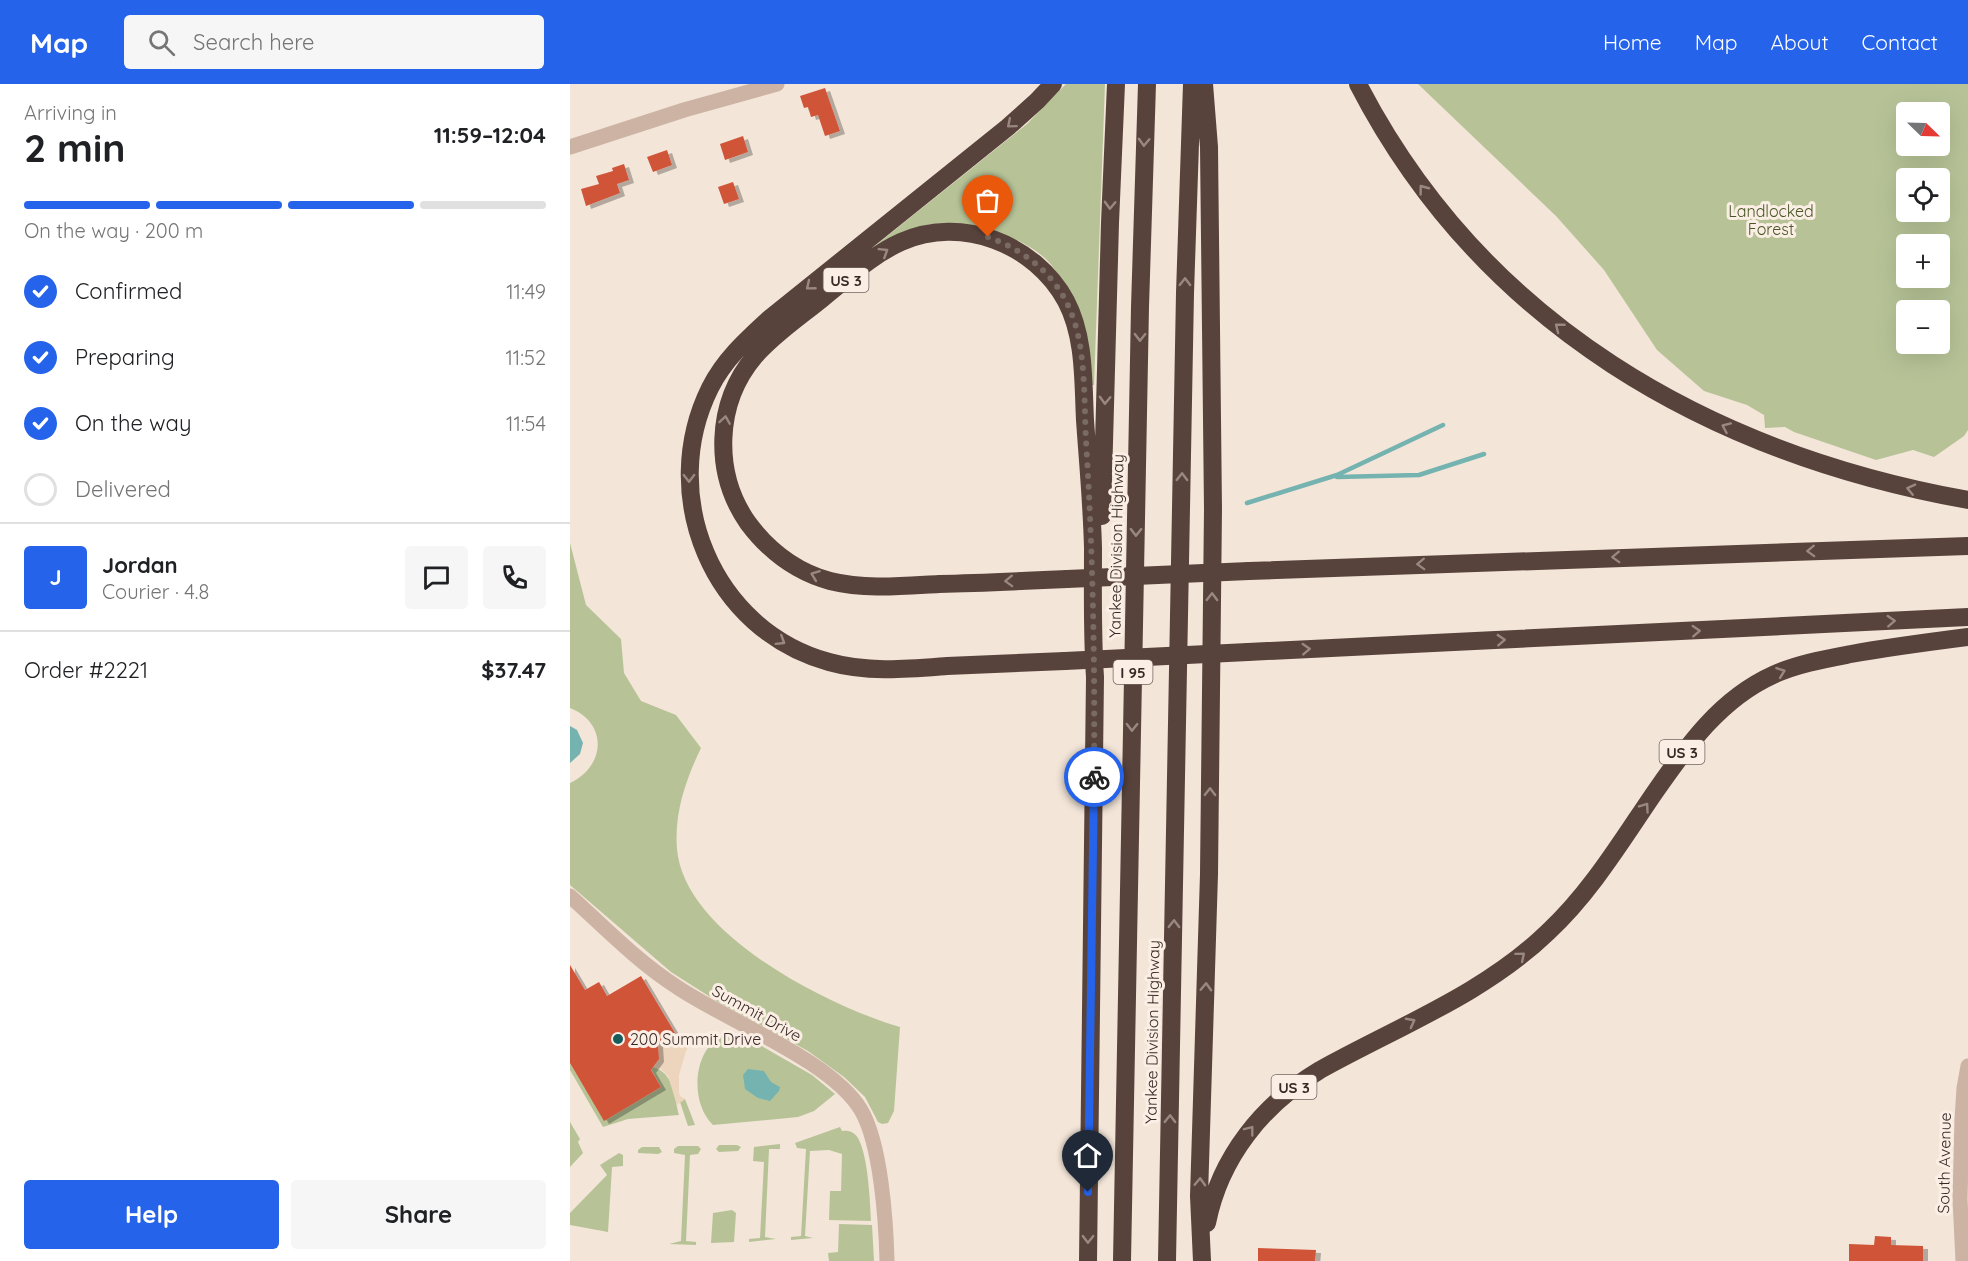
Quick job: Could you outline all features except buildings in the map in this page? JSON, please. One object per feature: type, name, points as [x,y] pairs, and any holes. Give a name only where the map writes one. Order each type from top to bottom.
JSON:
[{"type":"highway","points":[[1053,84],[1008,127],[769,319],[739,347],[719,372],[705,400],[692,444],[689,474],[690,502],[705,553],[717,576],[750,617],[769,633],[792,647],[828,662],[868,669],[1968,617]]},
{"type":"highway","points":[[1095,676],[1100,636],[1109,246],[1116,84]]},
{"type":"highway","name":"Yankee Division Highway","points":[[1122,1261],[1141,264],[1147,84]]},
{"type":"highway","name":"Yankee Division Highway","points":[[1167,1261],[1185,293],[1192,84]]},
{"type":"highway","points":[[1202,1261],[1199,1196],[1209,874],[1213,499],[1209,147],[1204,84]]},
{"type":"highway","points":[[1358,84],[1411,173],[1459,234],[1514,290],[1594,354],[1668,398],[1777,448],[1875,480],[1968,500]]},
{"type":"highway","name":"US 3","points":[[1088,1261],[1095,676],[1092,635],[1092,523],[1079,337],[1072,313],[1060,292],[1034,261],[998,241],[969,233],[939,232],[902,242],[872,259],[771,340],[754,357],[740,377],[727,410],[723,435],[724,459],[729,484],[752,528],[768,546],[795,566],[828,580],[862,586],[1067,579],[1249,571],[1968,546]]},
{"type":"highway","name":"US 3","points":[[1202,1261],[1206,1228],[1216,1188],[1233,1154],[1263,1114],[1306,1078],[1486,982],[1537,943],[1576,903],[1682,753],[1726,706],[1765,679],[1799,666],[1876,650],[1968,638]]},
{"type":"street","points":[[570,147],[684,110],[777,84]]},
{"type":"street","name":"Summit Drive","points":[[570,896],[640,959],[674,986],[804,1060],[834,1080],[853,1099],[865,1118],[874,1147],[880,1181],[886,1261]]},
{"type":"street","name":"South Avenue","points":[[1963,1261],[1960,1199],[1962,1120],[1968,1066]]},
{"type":"green space","points":[[1066,84],[1105,84],[1094,385],[1092,385],[1058,275],[1049,262],[1035,250],[1017,240],[977,226],[939,223],[915,229],[861,257],[1027,124]]},
{"type":"green space","name":"Landlocked Forest","points":[[1418,84],[1968,84],[1968,430],[1964,436],[1934,457],[1913,450],[1876,460],[1785,427],[1765,428],[1764,415],[1747,405],[1704,391],[1657,350],[1604,270],[1556,216]]},
{"type":"green space","points":[[570,543],[586,605],[621,639],[624,673],[641,701],[676,715],[701,748],[686,784],[677,822],[677,849],[686,880],[705,910],[732,937],[764,962],[836,1002],[900,1027],[894,1111],[888,1123],[878,1122],[865,1097],[844,1077],[808,1051],[718,1002],[671,972],[570,885],[570,783],[582,776],[591,766],[598,745],[591,724],[570,708]]},
{"type":"green space","points":[[729,1033],[741,1034],[812,1075],[835,1094],[814,1111],[798,1117],[713,1125],[705,1115],[700,1102],[698,1074],[708,1048],[717,1039]]},
{"type":"green space","points":[[570,1063],[604,1120],[661,1087],[651,1069],[653,1067],[665,1074],[669,1080],[679,1115],[628,1119],[603,1127],[570,1070]]},
{"type":"green space","points":[[685,1099],[695,1125],[688,1126],[680,1102]]},
{"type":"green space","points":[[570,1122],[580,1139],[578,1142],[583,1153],[570,1167]]},
{"type":"green space","points":[[840,1127],[842,1131],[855,1134],[864,1155],[871,1221],[829,1220],[830,1191],[841,1191],[842,1154],[829,1150],[810,1151],[805,1236],[813,1238],[791,1240],[791,1237],[801,1236],[806,1149],[797,1148],[795,1143]]},
{"type":"green space","points":[[780,1144],[780,1149],[769,1149],[765,1237],[776,1239],[749,1242],[749,1239],[760,1238],[764,1162],[753,1161],[754,1147]]},
{"type":"green space","points":[[719,1145],[741,1147],[738,1151],[719,1152],[716,1149]]},
{"type":"green space","points":[[678,1146],[698,1146],[701,1149],[698,1154],[690,1155],[686,1241],[696,1242],[696,1245],[669,1244],[681,1241],[685,1155],[674,1153],[674,1149]]},
{"type":"green space","points":[[642,1147],[659,1147],[662,1152],[658,1154],[638,1153]]},
{"type":"green space","points":[[619,1153],[623,1155],[623,1166],[612,1167],[608,1232],[570,1225],[570,1213],[607,1175],[600,1165]]},
{"type":"green space","points":[[732,1210],[736,1213],[734,1242],[711,1243],[713,1213]]},
{"type":"green space","points":[[839,1224],[872,1225],[874,1261],[829,1261],[828,1253],[838,1252]]},
{"type":"shaded area","points":[[681,1035],[695,1035],[686,1051],[679,1075],[680,1096],[685,1099],[677,1105],[668,1076],[661,1069],[653,1067],[659,1056],[657,1044],[665,1047],[672,1046]]},
{"type":"water","points":[[570,726],[577,730],[583,743],[580,754],[570,763]]},
{"type":"water","points":[[748,1069],[764,1071],[771,1082],[780,1087],[770,1101],[758,1098],[745,1089],[743,1075]]},
{"type":"waterway","points":[[1247,503],[1337,475],[1443,425]]},
{"type":"waterway","points":[[1337,477],[1419,475],[1484,454]]},
{"type":"way so far","points":[[988,237],[1016,249],[1034,261],[1055,283],[1072,313],[1079,337],[1093,550],[1094,777]]},
{"type":"place","name":"200 Summit Drive","points":[[618,1039]]},
{"type":"route","points":[[1088,1192],[1094,777]]}]
